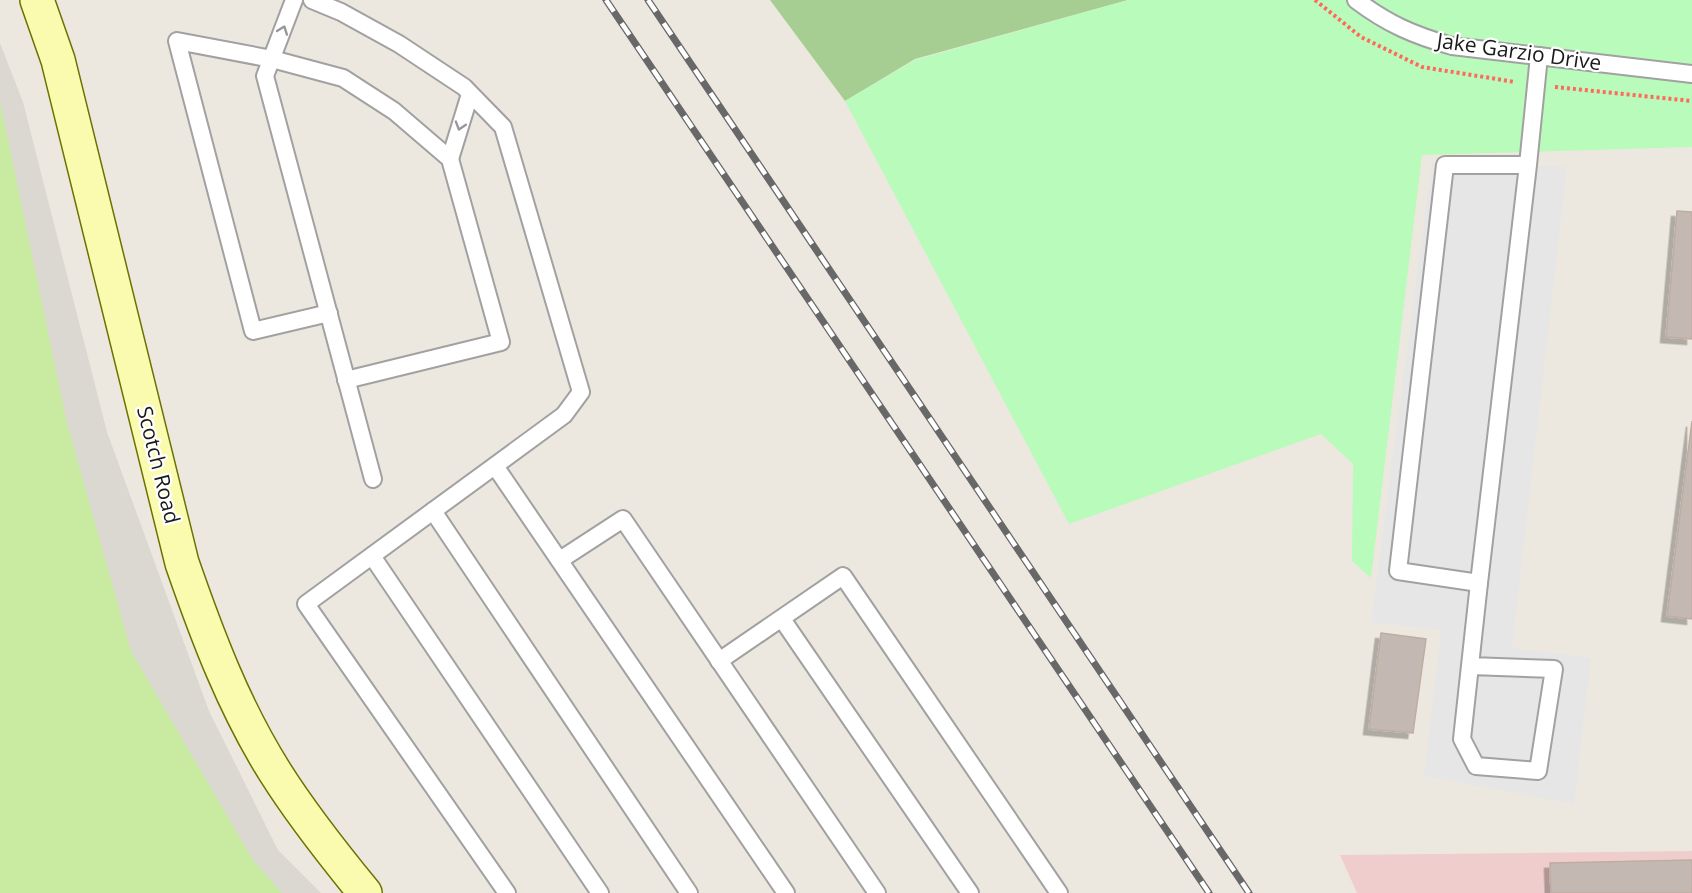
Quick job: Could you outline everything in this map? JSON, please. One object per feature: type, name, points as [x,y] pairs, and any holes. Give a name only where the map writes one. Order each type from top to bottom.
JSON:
[{"type":"main road","name":"Scotch Road","points":[[38,0],[58,60],[182,563],[207,636],[238,705],[275,771],[317,834],[365,893]]},
{"type":"lane","points":[[294,0],[265,76],[373,479]]},
{"type":"lane","points":[[312,0],[341,12],[399,44],[464,87],[503,127],[580,392],[564,416],[306,604],[507,893]]},
{"type":"lane","name":"Jake Garzio Drive","points":[[1356,0],[1380,18],[1415,35],[1452,46],[1692,74]]},
{"type":"lane","points":[[328,313],[253,331],[177,40],[272,59],[342,78],[394,111],[450,159]]},
{"type":"lane","points":[[1471,666],[1554,669],[1538,771],[1476,766],[1462,739],[1539,56]]},
{"type":"lane","points":[[346,380],[501,342],[450,159],[470,94]]},
{"type":"lane","points":[[1479,583],[1398,571],[1445,165],[1528,165]]},
{"type":"lane","points":[[495,466],[786,893]]},
{"type":"lane","points":[[433,511],[689,893]]},
{"type":"lane","points":[[560,560],[623,519],[877,893]]},
{"type":"lane","points":[[372,556],[600,893]]},
{"type":"lane","points":[[719,661],[843,576],[1059,893]]},
{"type":"lane","points":[[782,619],[970,893]]},
{"type":"shaded area","points":[[0,43],[23,102],[107,432],[209,711],[278,850],[321,893],[0,893]]},
{"type":"shaded area","points":[[1432,162],[1567,167],[1512,648],[1591,658],[1574,804],[1424,776],[1441,630],[1371,622]]},
{"type":"shaded area","points":[[1692,851],[1692,893],[1357,893],[1340,855]]},
{"type":"green space","points":[[770,0],[1128,0],[915,59],[845,101]]},
{"type":"green space","points":[[1128,0],[1692,0],[1692,147],[1422,155],[1371,578],[1352,561],[1353,464],[1321,434],[1069,524],[845,101],[915,60]]},
{"type":"green space","points":[[0,101],[67,423],[131,651],[253,860],[282,893],[0,893]]},
{"type":"building","points":[[1677,211],[1692,212],[1692,339],[1666,337]]},
{"type":"building","points":[[1692,421],[1692,619],[1667,616]]},
{"type":"building","points":[[1381,633],[1426,639],[1413,733],[1369,729]]},
{"type":"building","points":[[1692,860],[1692,893],[1551,893],[1550,863]]},
{"type":"railway","points":[[606,0],[1209,893]]},
{"type":"railway","points":[[648,0],[1249,893]]}]
